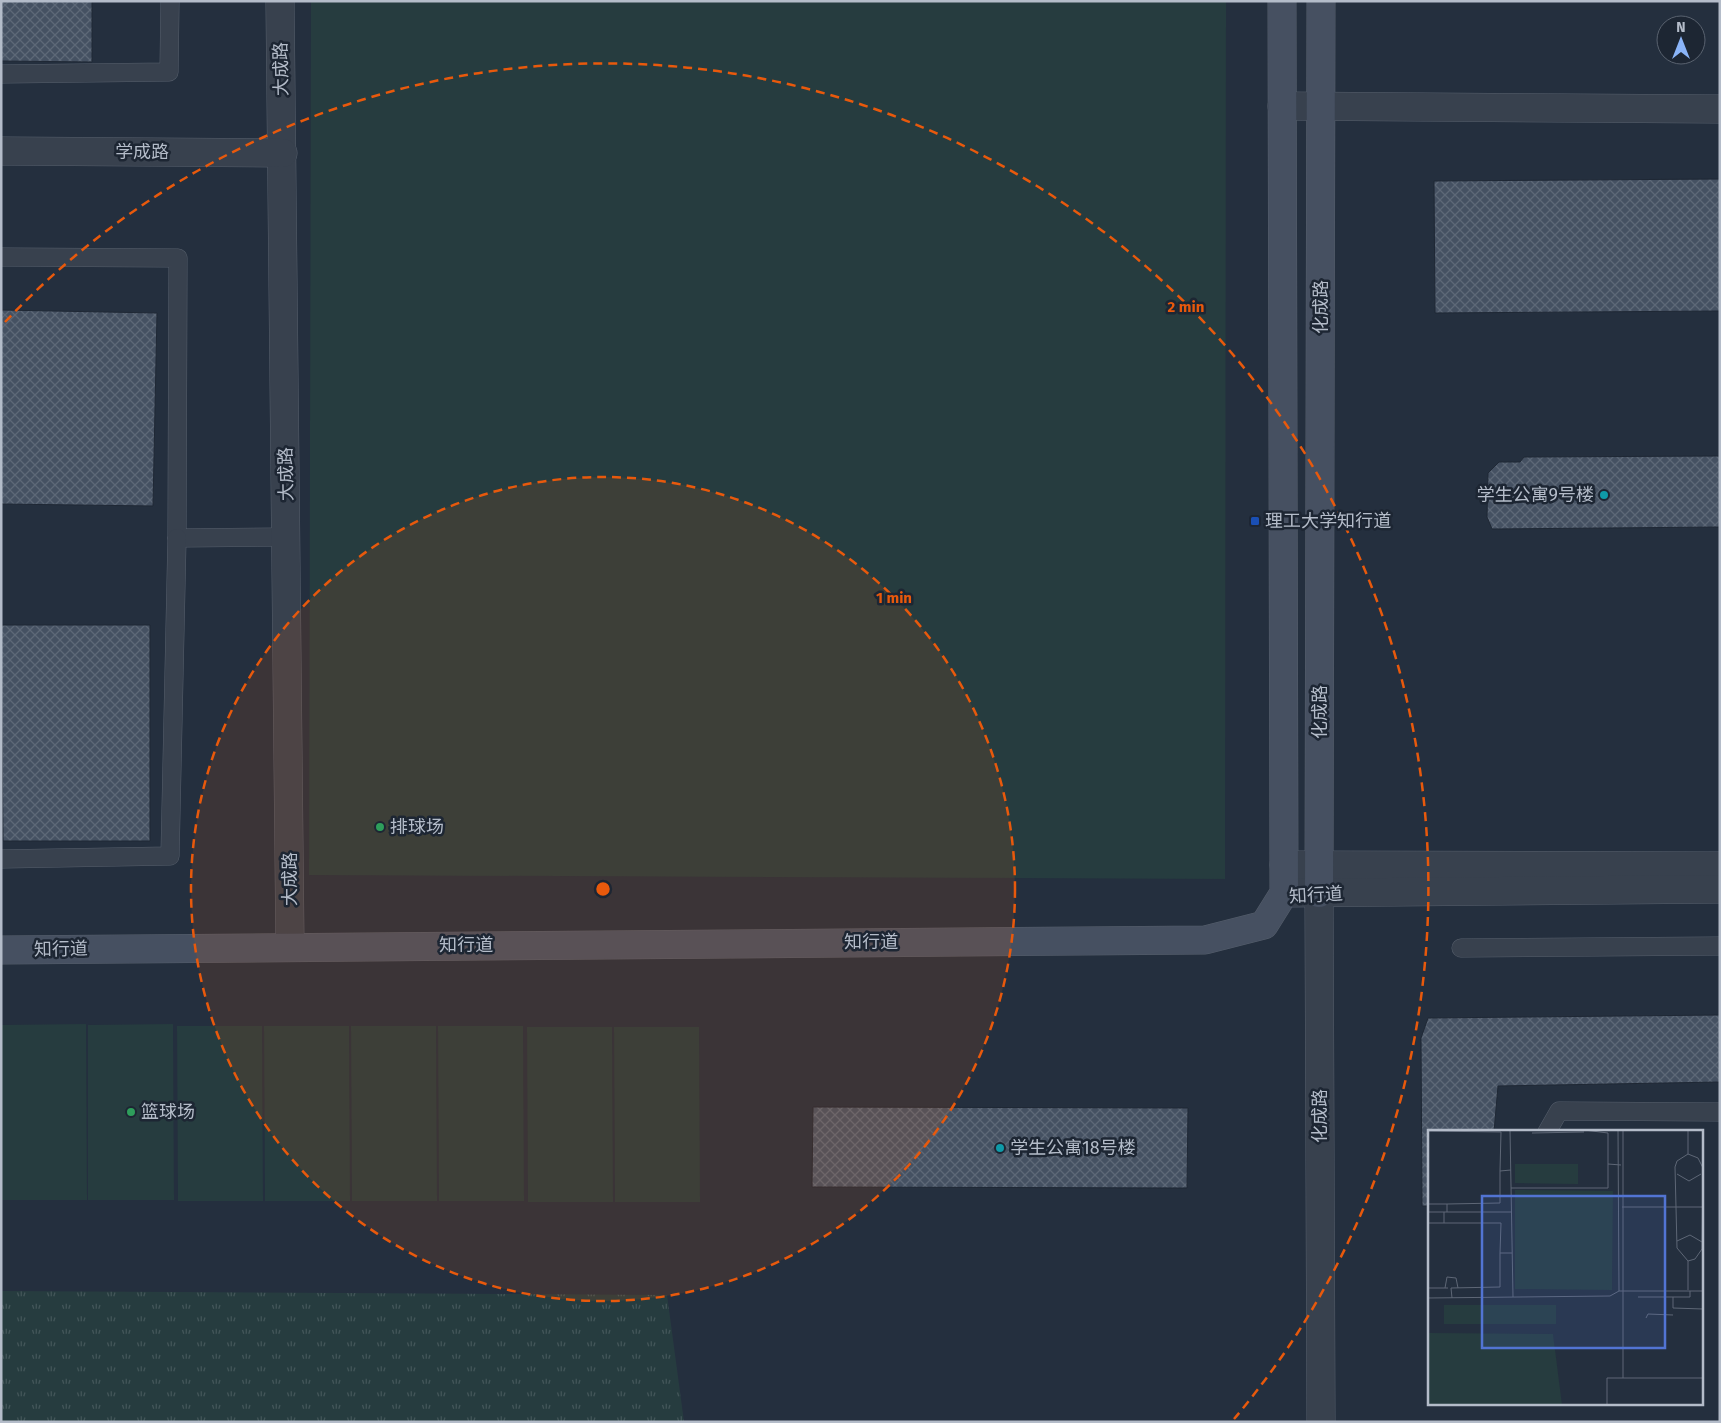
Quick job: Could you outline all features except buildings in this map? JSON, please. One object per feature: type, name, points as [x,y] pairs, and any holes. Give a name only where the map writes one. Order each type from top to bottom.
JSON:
[{"type":"street","name":"大成路","points":[[280,1],[290,946]]},
{"type":"street","name":"化成路","points":[[1282,1],[1283,826],[1309,873]]},
{"type":"street","name":"化成路","points":[[1321,1],[1320,812],[1309,873],[1321,1422]]},
{"type":"street","points":[[1282,106],[1720,109]]},
{"type":"street","name":"学成路","points":[[1,151],[283,153]]},
{"type":"street","points":[[1320,812],[1333,842],[1347,856],[1367,865]]},
{"type":"street","name":"知行道","points":[[1,950],[290,946],[1205,940],[1264,925],[1284,893],[1309,873],[1367,865],[1720,866]]},
{"type":"street","name":"化成路","points":[[1284,893],[1309,873]]},
{"type":"street","name":"知行道","points":[[1309,873],[1353,893],[1720,889]]},
{"type":"lane","points":[[1,74],[169,72],[170,1]]},
{"type":"lane","points":[[1,257],[178,258],[177,538],[170,856],[1,859]]},
{"type":"lane","points":[[177,538],[287,537]]},
{"type":"lane","points":[[1461,948],[1720,946]]},
{"type":"lane","points":[[1548,1130],[1559,1111],[1720,1112]]},
{"type":"green space","points":[[311,1],[1226,1],[1225,879],[309,875]]},
{"type":"green space","points":[[86,1024],[87,1200],[2,1200],[1,1025]]},
{"type":"green space","name":"篮球场","points":[[173,1024],[174,1200],[88,1200],[88,1025]]},
{"type":"green space","name":"篮球场","points":[[177,1026],[262,1026],[263,1201],[178,1201]]},
{"type":"green space","points":[[264,1026],[349,1026],[350,1201],[265,1201]]},
{"type":"green space","points":[[351,1026],[436,1026],[437,1201],[352,1201]]},
{"type":"green space","points":[[438,1026],[523,1026],[524,1201],[439,1201]]},
{"type":"green space","points":[[527,1027],[612,1027],[613,1202],[528,1202]]},
{"type":"green space","points":[[614,1027],[699,1027],[700,1202],[615,1202]]},
{"type":"green space","points":[[1,1291],[667,1295],[684,1422],[1,1422]]},
{"type":"place","name":"学生公寓9号楼","points":[[1604,495]]},
{"type":"place","name":"理工大学知行道","points":[[1255,521]]},
{"type":"place","name":"排球场","points":[[380,827]]},
{"type":"place","name":"篮球场","points":[[131,1112]]},
{"type":"place","name":"学生公寓18号楼","points":[[1000,1148]]}]
